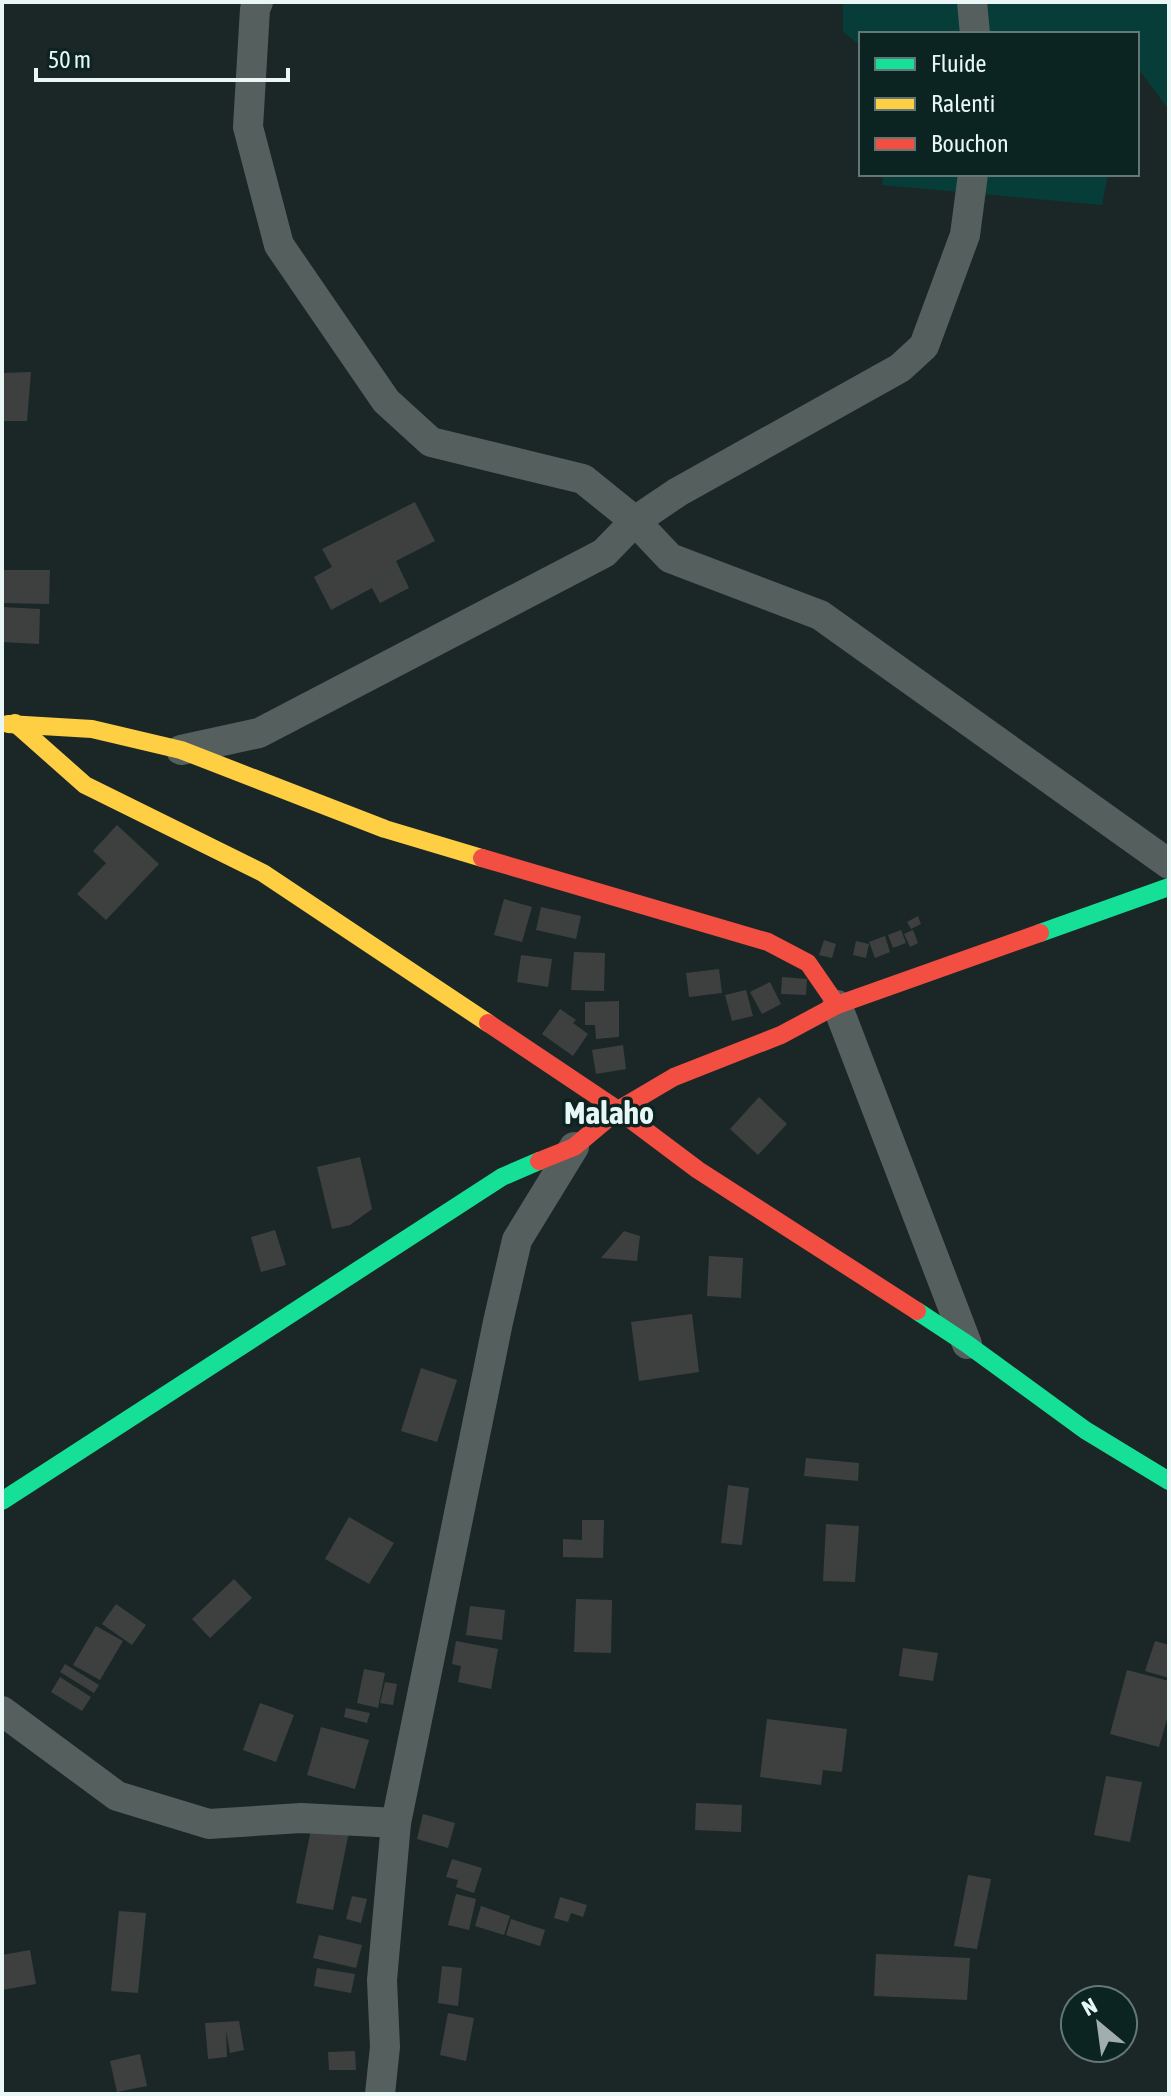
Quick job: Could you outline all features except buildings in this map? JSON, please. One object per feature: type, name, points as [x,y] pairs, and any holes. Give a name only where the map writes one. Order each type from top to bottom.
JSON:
[{"type":"street","points":[[258,2],[255,9],[248,127],[279,245],[386,401],[431,442],[583,479],[635,521],[670,558],[820,615],[1169,864]]},
{"type":"street","points":[[972,2],[975,32]]},
{"type":"street","points":[[181,750],[259,733],[604,553],[635,521],[678,492],[900,368],[924,346],[965,235],[973,176]]},
{"type":"street","points":[[9,724],[92,729],[181,750],[385,829],[768,942],[808,963],[837,1005],[967,1344]]},
{"type":"street","points":[[9,724],[85,785],[263,873],[618,1110],[698,1170],[967,1344],[1085,1430],[1169,1481]]},
{"type":"street","points":[[2,1501],[502,1177],[574,1147],[618,1110],[674,1077],[781,1035],[837,1005],[1169,887]]},
{"type":"street","points":[[380,2094],[385,2047],[382,1980],[396,1823],[517,1240],[574,1147]]},
{"type":"street","points":[[2,1711],[117,1796],[209,1824],[301,1818],[396,1823]]},
{"type":"shaded area","points":[[843,2],[1169,2],[1169,110],[1139,70],[1139,32],[859,32],[859,44],[843,32]]},
{"type":"shaded area","points":[[883,176],[1108,176],[1102,205],[882,185]]},
{"type":"traffic: fast","points":[[1040,933],[1169,887]]},
{"type":"traffic: fast","points":[[2,1501],[502,1177],[539,1161]]},
{"type":"traffic: fast","points":[[917,1311],[1085,1430],[1169,1481]]},
{"type":"traffic: slow","points":[[15,723],[85,785],[263,873],[488,1023]]},
{"type":"traffic: slow","points":[[8,724],[92,729],[181,750],[385,829],[482,858]]},
{"type":"traffic: jam","points":[[482,858],[768,942],[808,963],[837,1005]]},
{"type":"traffic: jam","points":[[539,1161],[574,1147],[618,1110],[674,1077],[781,1035],[837,1005],[1040,933]]},
{"type":"traffic: jam","points":[[488,1023],[618,1110],[698,1170],[917,1311]]},
{"type":"district","name":"Malaho","points":[[609,1112]]}]
